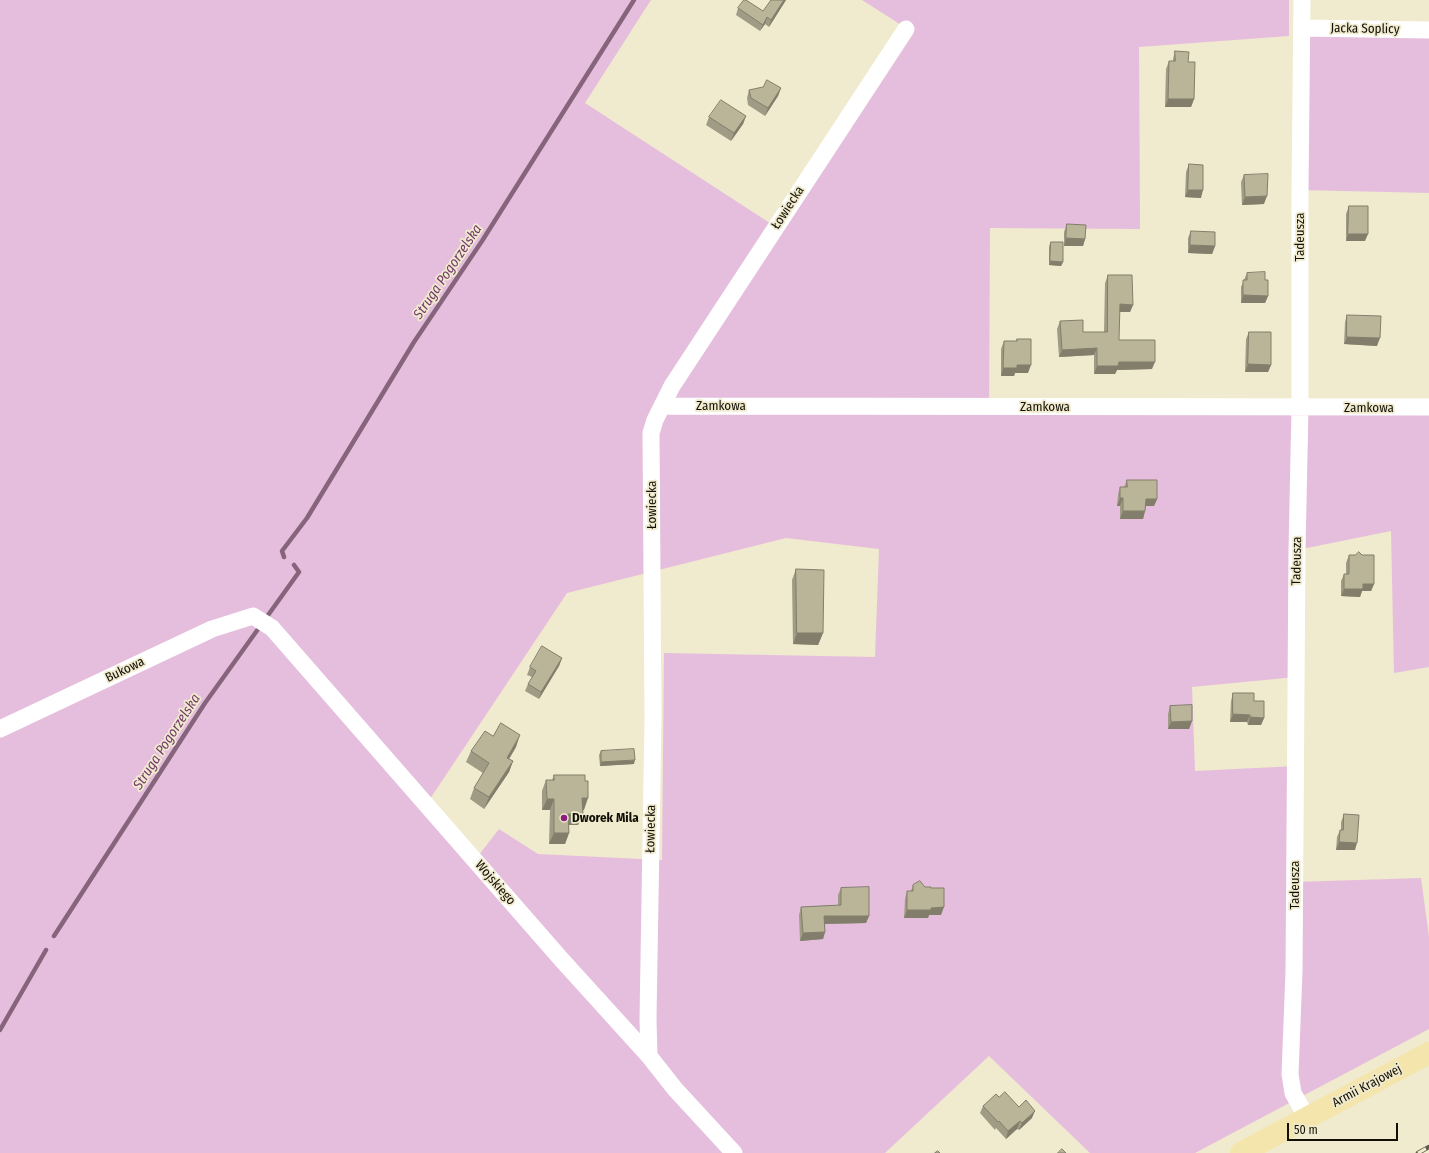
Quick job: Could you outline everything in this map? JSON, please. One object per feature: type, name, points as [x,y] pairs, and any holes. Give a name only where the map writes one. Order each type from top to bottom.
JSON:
[{"type":"main road","name":"Armii Krajowej","points":[[1241,1153],[1429,1053]]},
{"type":"street","name":"Tadeusza","points":[[1302,0],[1300,408],[1297,566],[1294,972],[1290,1074],[1293,1092],[1307,1118]]},
{"type":"street","name":"Jacka Soplicy","points":[[1302,28],[1429,30]]},
{"type":"street","name":"Łowiecka","points":[[649,1056],[648,1019],[653,719],[651,433],[655,420],[672,386],[906,29]]},
{"type":"street","name":"Zamkowa","points":[[662,406],[1429,408]]},
{"type":"street","name":"Wojskiego","points":[[262,622],[649,1056],[675,1089],[734,1153]]},
{"type":"street","name":"Bukowa","points":[[0,729],[212,629],[262,622]]},
{"type":"shaded area","points":[[0,0],[651,0],[585,103],[776,227],[906,28],[862,0],[1289,0],[1289,36],[1139,47],[1140,229],[990,228],[989,406],[1429,407],[1429,667],[1394,673],[1391,531],[1297,550],[1296,677],[1192,687],[1195,771],[1296,766],[1295,882],[1421,878],[1429,937],[1429,1029],[1195,1153],[1090,1153],[989,1056],[885,1153],[0,1153]],"holes":[[[786,538],[879,549],[875,657],[664,653],[662,860],[538,854],[499,829],[475,860],[426,805],[567,593]]]},
{"type":"shaded area","points":[[1302,28],[1429,31],[1429,193],[1300,190]]},
{"type":"building","points":[[744,0],[763,11],[771,0],[784,0],[771,20],[767,17],[763,25],[738,8]]},
{"type":"building","points":[[1175,51],[1189,52],[1188,62],[1195,62],[1194,99],[1168,99],[1169,61],[1175,61]]},
{"type":"building","points":[[767,80],[781,88],[768,108],[751,98],[749,90],[763,87]]},
{"type":"building","points":[[721,100],[746,116],[734,133],[709,117]]},
{"type":"building","points":[[1189,164],[1203,165],[1203,190],[1188,190]]},
{"type":"building","points":[[1268,174],[1267,196],[1245,197],[1244,175]]},
{"type":"building","points":[[1349,206],[1368,206],[1368,234],[1348,234]]},
{"type":"building","points":[[1067,224],[1086,225],[1085,239],[1066,238]]},
{"type":"building","points":[[1191,231],[1215,232],[1215,246],[1190,245]]},
{"type":"building","points":[[1051,242],[1063,242],[1063,262],[1050,261]]},
{"type":"building","points":[[1265,272],[1265,280],[1268,280],[1268,296],[1243,295],[1243,280],[1247,280],[1247,273]]},
{"type":"building","points":[[1108,275],[1132,275],[1133,305],[1120,304],[1119,340],[1155,340],[1155,362],[1119,362],[1118,366],[1097,366],[1097,348],[1062,350],[1060,321],[1083,320],[1083,332],[1107,332]]},
{"type":"building","points":[[1347,315],[1381,316],[1380,338],[1347,337]]},
{"type":"building","points":[[1249,332],[1271,332],[1271,365],[1248,364]]},
{"type":"building","points":[[1017,339],[1031,339],[1031,365],[1017,365],[1017,368],[1003,368],[1004,341],[1017,341]]},
{"type":"building","points":[[1127,480],[1157,480],[1157,499],[1146,499],[1145,511],[1123,511],[1123,498],[1120,498],[1120,487],[1127,487]]},
{"type":"building","points":[[1359,552],[1362,555],[1374,555],[1374,584],[1363,584],[1363,589],[1344,589],[1344,574],[1349,574],[1349,555],[1355,555]]},
{"type":"building","points":[[796,569],[824,570],[823,633],[797,633]]},
{"type":"building","points":[[542,646],[562,658],[541,692],[528,684],[536,671],[530,667]]},
{"type":"building","points":[[1233,693],[1254,693],[1254,701],[1264,701],[1264,718],[1233,714]]},
{"type":"building","points":[[1192,705],[1192,721],[1171,722],[1170,706]]},
{"type":"building","points":[[501,723],[520,735],[507,758],[513,761],[489,797],[474,788],[489,763],[471,751],[485,731],[493,736]]},
{"type":"building","points":[[634,749],[635,760],[601,762],[601,751]]},
{"type":"building","name":"Dworek Mila","points":[[554,775],[585,775],[585,781],[588,781],[588,798],[582,798],[583,814],[568,814],[569,833],[554,833],[554,799],[547,799],[546,780],[554,780]]},
{"type":"building","points":[[1344,814],[1359,815],[1357,843],[1339,842],[1340,830],[1343,830]]},
{"type":"building","points":[[920,881],[925,887],[944,888],[944,907],[931,908],[931,910],[907,910],[907,891],[913,891],[913,885]]},
{"type":"building","points":[[869,887],[869,916],[824,916],[825,932],[803,933],[801,907],[841,905],[841,888]]},
{"type":"building","points":[[1005,1092],[1019,1107],[1026,1100],[1035,1111],[1022,1123],[1020,1121],[1008,1131],[983,1106],[996,1094],[999,1097]]},
{"type":"building","points":[[1062,1149],[1066,1153],[1058,1153]]},
{"type":"waterway","name":"Struga Pogorzelska","points":[[284,557],[282,551],[307,518],[414,342],[482,241],[634,0]]},
{"type":"waterway","name":"Struga Pogorzelska","points":[[54,936],[205,703],[299,572],[294,565]]},
{"type":"waterway","name":"Struga Pogorzelska","points":[[0,1030],[46,950]]},
{"type":"railway","points":[[1418,1153],[1429,1147]]},
{"type":"place","name":"Dworek Mila","points":[[564,818]]}]
